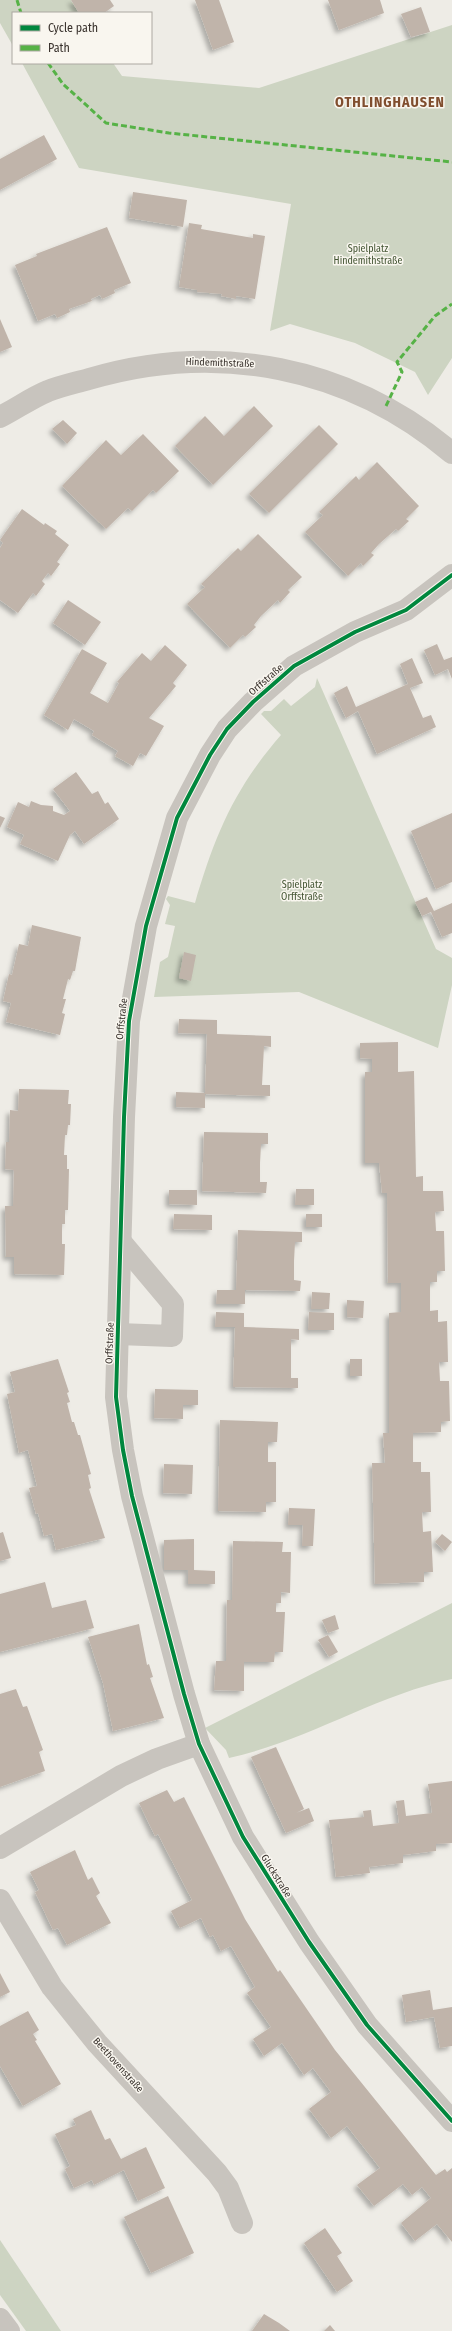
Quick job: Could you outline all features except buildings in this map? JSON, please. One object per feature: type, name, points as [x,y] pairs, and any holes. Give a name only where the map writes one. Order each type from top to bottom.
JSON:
[{"type":"street","name":"Hindemithstraße","points":[[0,417],[48,391],[119,370],[177,362],[256,364],[293,372],[365,396],[395,412],[434,438],[452,453]]},
{"type":"street","name":"Orffstraße","points":[[159,1600],[123,1450],[116,1397],[127,1050],[132,995],[154,892],[177,818],[190,792],[227,729],[253,702],[294,666],[348,635],[406,610],[452,575]]},
{"type":"street","name":"Orffstraße","points":[[118,1334],[172,1336],[173,1304],[121,1242]]},
{"type":"street","name":"Gluckstraße","points":[[159,1600],[199,1744],[243,1837],[308,1942],[367,2025],[452,2121]]},
{"type":"street","points":[[0,1848],[121,1776],[157,1759],[199,1744]]},
{"type":"street","name":"Beethovenstraße","points":[[0,1900],[52,1987],[97,2044],[217,2173],[233,2198],[242,2223]]},
{"type":"street","points":[[0,2319],[9,2331]]},
{"type":"green space","points":[[0,0],[71,0],[78,12],[12,12],[12,44],[0,23]]},
{"type":"green space","name":"Spielplatz Hindemithstraße","points":[[452,25],[452,358],[428,395],[415,372],[355,343],[290,324],[270,331],[291,204],[79,168],[23,64],[114,64],[122,76],[259,88]]},
{"type":"green space","name":"Spielplatz Orffstraße","points":[[317,678],[436,949],[452,958],[452,985],[438,1048],[299,992],[154,997],[160,962],[168,957],[175,926],[165,924],[170,905],[166,899],[168,896],[195,903],[210,856],[238,794],[251,774],[281,735],[261,714],[264,711],[271,711],[284,699],[291,706],[315,687]]},
{"type":"green space","points":[[452,1603],[452,1679],[395,1696],[286,1741],[229,1758],[226,1750],[205,1728]]},
{"type":"green space","points":[[0,2240],[61,2331],[26,2331],[0,2295]]},
{"type":"marked path","points":[[17,0],[21,12]]},
{"type":"marked path","points":[[49,64],[63,84],[106,123],[169,133],[452,162]]},
{"type":"marked path","points":[[386,406],[402,372],[397,362],[435,316],[452,304]]},
{"type":"cycle path","points":[[452,575],[406,610],[355,632],[294,666],[253,702],[227,729],[210,755],[177,818],[146,926],[129,1021],[124,1117],[116,1397],[123,1450],[132,1496],[184,1694],[199,1744],[243,1837],[309,1942],[367,2025],[452,2121]]},
{"type":"district","name":"OTHLINGHAUSEN","points":[[390,102]]}]
